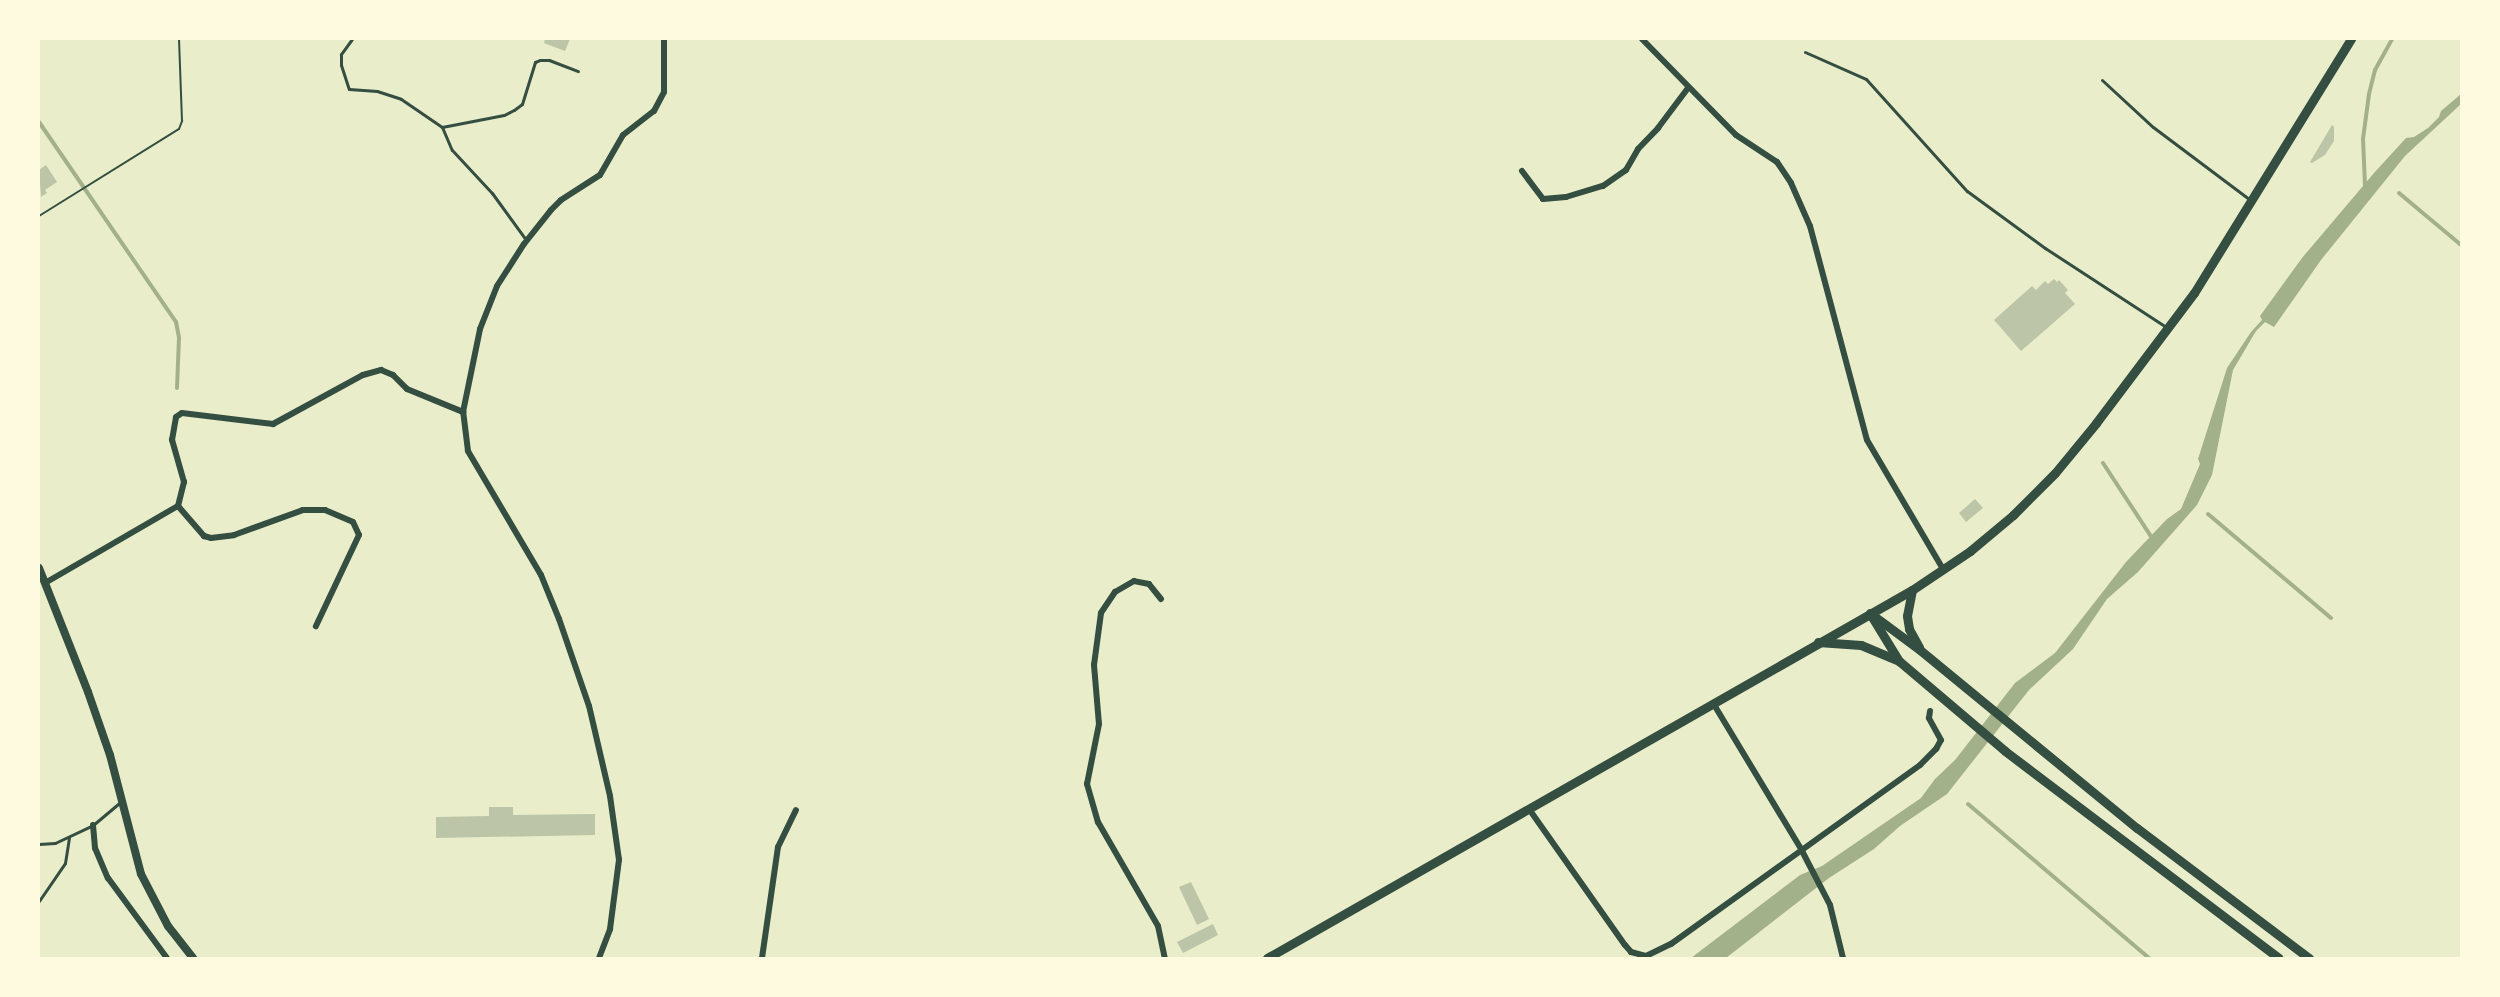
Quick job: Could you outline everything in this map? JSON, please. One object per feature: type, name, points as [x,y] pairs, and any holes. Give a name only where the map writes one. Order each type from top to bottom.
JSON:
[{"type":"main road","points":[[1267,958],[1817,642],[1912,590],[2013,515],[2055,473],[2103,414],[2194,293],[2351,39]]},
{"type":"main road","points":[[1912,590],[1907,616],[1909,629],[1920,650]]},
{"type":"main road","points":[[1870,613],[1920,650],[2137,828],[2309,958]]},
{"type":"main road","points":[[1870,613],[1899,661]]},
{"type":"main road","points":[[1817,642],[1861,645],[1899,661],[2005,751],[2279,958]]},
{"type":"street","points":[[599,958],[609,929],[619,860],[610,796],[589,706],[541,575],[468,451],[464,412],[476,343],[484,313],[497,286],[526,240],[561,200],[600,175],[623,135],[654,111],[664,92],[664,39]]},
{"type":"street","points":[[1642,39],[1736,135],[1777,162],[1791,183],[1810,226],[1867,440],[1943,569]]},
{"type":"street","points":[[1522,171],[1536,193],[1549,200],[1582,193],[1612,181],[1626,170],[1638,149],[1688,88]]},
{"type":"street","points":[[45,583],[178,506],[184,482],[172,440],[176,417],[182,413],[264,425],[273,424],[363,375],[381,370],[393,375],[407,389],[464,412]]},
{"type":"street","points":[[178,506],[204,536],[210,538],[234,535],[303,510],[325,510],[353,522],[359,535],[316,626]]},
{"type":"street","points":[[39,568],[88,692],[145,883],[168,926],[193,958]]},
{"type":"street","points":[[1161,599],[1149,585],[1134,581],[1115,592],[1101,613],[1094,665],[1099,724],[1088,784],[1098,822],[1158,926],[1165,958]]},
{"type":"street","points":[[1713,703],[1802,852],[1826,898],[1838,932],[1843,958]]},
{"type":"street","points":[[1529,809],[1625,945],[1638,956],[1646,956],[1671,944],[1802,852],[1879,796],[1936,749],[1941,740],[1929,718],[1930,711]]},
{"type":"street","points":[[762,958],[778,847],[796,810]]},
{"type":"street","points":[[93,825],[95,848],[108,878],[167,958]]},
{"type":"lane","points":[[352,39],[341,54],[341,65],[349,89],[377,91],[401,99],[442,127],[452,150],[492,193],[526,240]]},
{"type":"lane","points":[[1805,52],[1866,80],[1972,196],[2054,254],[2168,328]]},
{"type":"lane","points":[[442,127],[514,110],[522,104],[535,62],[549,60],[578,71]]},
{"type":"lane","points":[[2102,80],[2153,127],[2251,200]]},
{"type":"lane","points":[[39,844],[55,843],[69,838],[82,828],[93,825],[122,800]]},
{"type":"lane","points":[[39,901],[65,863],[69,838]]},
{"type":"path","points":[[39,216],[179,129],[182,121],[179,39]]},
{"type":"shaded area","points":[[2461,94],[2461,104],[2405,156],[2321,260],[2274,327],[2265,322],[2256,331],[2233,370],[2212,475],[2197,505],[2138,572],[2107,599],[2073,649],[2029,690],[1947,794],[1900,826],[1874,849],[1829,878],[1726,958],[1691,958],[1800,875],[1822,866],[1921,798],[1935,779],[1955,760],[2015,683],[2055,653],[2126,562],[2167,519],[2181,509],[2200,464],[2198,459],[2227,368],[2251,332],[2262,320],[2260,316],[2302,258],[2406,138],[2414,137],[2428,128],[2439,117],[2441,111]]},
{"type":"building","points":[[545,39],[570,39],[565,51],[544,43]]},
{"type":"building","points":[[2332,125],[2334,141],[2325,155],[2310,162]]},
{"type":"building","points":[[46,165],[57,182],[45,190],[47,193],[41,197],[39,170]]},
{"type":"building","points":[[2054,279],[2057,282],[2059,280],[2068,290],[2065,293],[2075,304],[2021,351],[1994,320],[2032,286],[2036,290],[2045,281],[2048,284]]},
{"type":"building","points":[[1975,499],[1983,508],[1966,522],[1959,513]]},
{"type":"building","points":[[489,807],[513,807],[513,815],[595,814],[595,835],[436,838],[436,817],[489,816]]},
{"type":"building","points":[[1191,882],[1209,919],[1197,925],[1179,887]]},
{"type":"building","points":[[1213,924],[1218,935],[1183,953],[1177,942]]},
{"type":"waterway","points":[[2365,186],[2363,139],[2369,94],[2375,70],[2392,39]]},
{"type":"waterway","points":[[39,122],[176,322],[179,338],[177,388]]},
{"type":"waterway","points":[[2399,193],[2461,245]]},
{"type":"waterway","points":[[2103,463],[2152,538]]},
{"type":"waterway","points":[[2208,514],[2331,618]]},
{"type":"waterway","points":[[1968,804],[2149,958]]}]
